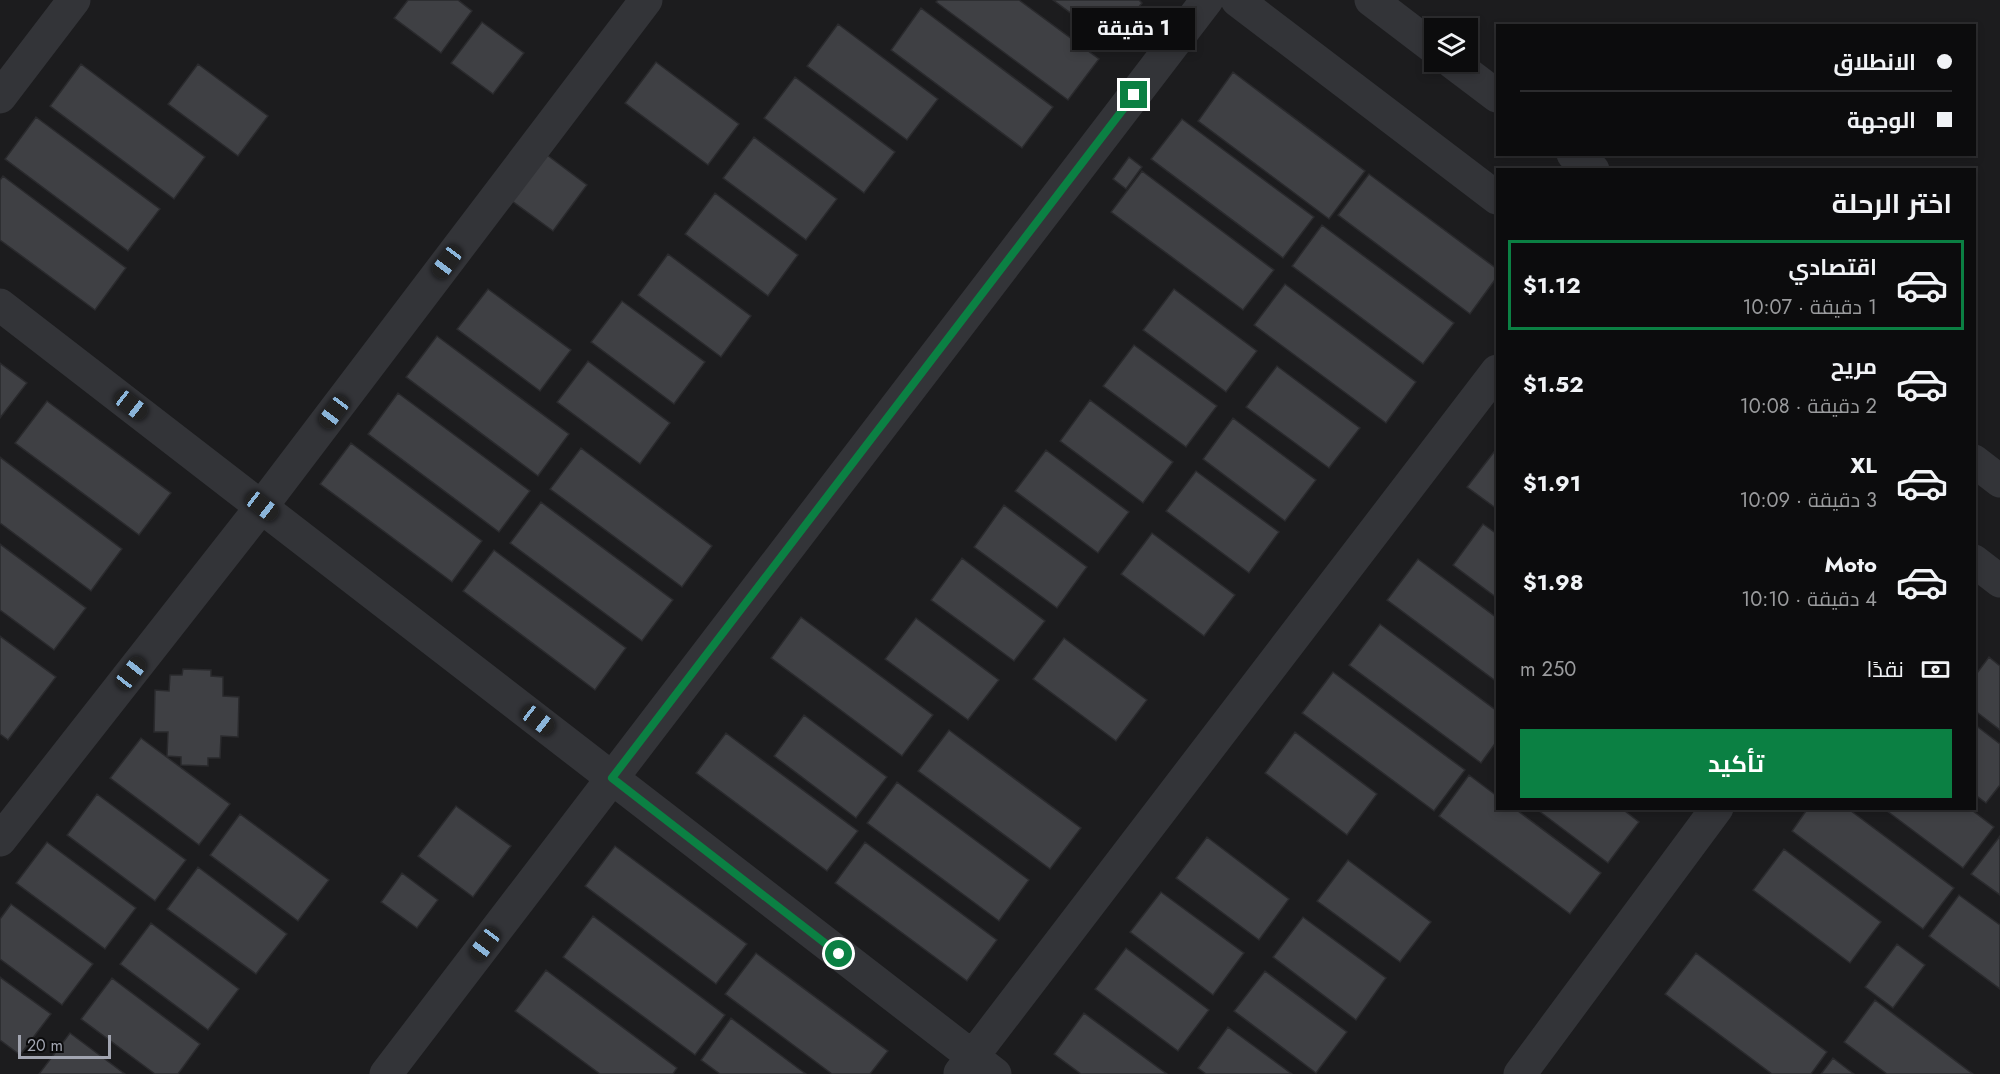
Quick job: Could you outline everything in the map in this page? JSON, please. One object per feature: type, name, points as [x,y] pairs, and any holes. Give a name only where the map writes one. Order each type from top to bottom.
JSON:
[{"type":"street","points":[[0,97],[74,0]]},
{"type":"street","points":[[0,840],[262,506],[646,0]]},
{"type":"street","points":[[386,1074],[1207,0]]},
{"type":"street","points":[[1237,0],[1496,197]]},
{"type":"street","points":[[1371,0],[1424,40]]},
{"type":"street","points":[[1465,72],[1496,95]]},
{"type":"street","points":[[1576,156],[1590,168]]},
{"type":"street","points":[[0,304],[612,778],[975,1068],[1496,372]]},
{"type":"street","points":[[1976,463],[2000,481]]},
{"type":"street","points":[[1976,563],[2000,581]]},
{"type":"street","points":[[1520,1074],[1716,810]]},
{"type":"shaded area","points":[[0,0],[2000,0],[2000,1074],[0,1074]]},
{"type":"building","points":[[408,0],[458,0],[472,11],[441,53],[394,18]]},
{"type":"building","points":[[938,0],[1019,0],[1099,59],[1068,100],[936,2]]},
{"type":"building","points":[[1053,0],[1139,0],[1142,3],[1111,43]]},
{"type":"building","points":[[921,8],[1053,107],[1022,148],[891,50]]},
{"type":"building","points":[[482,22],[524,53],[493,94],[451,63]]},
{"type":"building","points":[[838,24],[938,99],[907,140],[807,66]]},
{"type":"building","points":[[656,62],[739,124],[708,165],[625,103]]},
{"type":"building","points":[[81,64],[205,157],[174,199],[50,106]]},
{"type":"building","points":[[198,64],[268,116],[238,156],[168,104]]},
{"type":"building","points":[[1233,72],[1365,171],[1329,219],[1198,121]]},
{"type":"building","points":[[795,77],[895,152],[864,193],[764,118]]},
{"type":"building","points":[[36,117],[160,209],[128,251],[5,159]]},
{"type":"building","points":[[1182,119],[1314,217],[1283,258],[1151,159]]},
{"type":"building","points":[[754,137],[837,199],[806,240],[723,178]]},
{"type":"building","points":[[547,155],[587,185],[553,231],[512,201]]},
{"type":"building","points":[[1129,157],[1142,167],[1126,189],[1113,179]]},
{"type":"building","points":[[1142,171],[1274,270],[1243,310],[1111,212]]},
{"type":"building","points":[[1369,174],[1496,268],[1496,278],[1470,314],[1338,215]]},
{"type":"building","points":[[3,176],[126,268],[95,310],[0,240],[0,180]]},
{"type":"building","points":[[715,193],[798,255],[768,296],[685,234]]},
{"type":"building","points":[[1322,225],[1454,323],[1423,364],[1292,266]]},
{"type":"building","points":[[668,254],[751,316],[721,357],[638,295]]},
{"type":"building","points":[[1285,284],[1416,382],[1386,423],[1254,325]]},
{"type":"building","points":[[488,289],[571,350],[540,391],[457,329]]},
{"type":"building","points":[[1174,289],[1257,351],[1226,392],[1143,330]]},
{"type":"building","points":[[622,301],[705,362],[674,404],[591,342]]},
{"type":"building","points":[[437,336],[569,434],[538,476],[406,377]]},
{"type":"building","points":[[1134,345],[1217,406],[1186,447],[1103,386]]},
{"type":"building","points":[[588,361],[670,423],[640,464],[557,402]]},
{"type":"building","points":[[0,363],[27,383],[0,418]]},
{"type":"building","points":[[1277,366],[1360,428],[1329,468],[1246,407]]},
{"type":"building","points":[[398,393],[530,491],[499,532],[368,434]]},
{"type":"building","points":[[1090,400],[1173,462],[1143,503],[1060,441]]},
{"type":"building","points":[[47,401],[171,493],[139,535],[15,443]]},
{"type":"building","points":[[1233,418],[1316,480],[1285,521],[1203,459]]},
{"type":"building","points":[[351,443],[482,541],[452,582],[320,484]]},
{"type":"building","points":[[581,448],[712,546],[682,587],[550,489]]},
{"type":"building","points":[[1496,449],[1496,508],[1467,487]]},
{"type":"building","points":[[1046,450],[1129,512],[1098,553],[1015,491]]},
{"type":"building","points":[[0,457],[122,549],[91,591],[0,523]]},
{"type":"building","points":[[1196,471],[1279,532],[1249,573],[1166,511]]},
{"type":"building","points":[[541,502],[673,600],[642,641],[510,543]]},
{"type":"building","points":[[1004,505],[1087,567],[1057,608],[974,547]]},
{"type":"building","points":[[1483,524],[1496,533],[1496,597],[1453,565]]},
{"type":"building","points":[[1152,533],[1235,595],[1204,636],[1121,574]]},
{"type":"building","points":[[0,544],[86,608],[54,650],[0,610]]},
{"type":"building","points":[[494,550],[626,648],[595,690],[463,591]]},
{"type":"building","points":[[962,558],[1045,621],[1014,661],[931,600]]},
{"type":"building","points":[[1418,559],[1496,617],[1496,681],[1387,600]]},
{"type":"building","points":[[801,617],[933,715],[902,756],[771,658]]},
{"type":"building","points":[[916,618],[999,680],[968,720],[885,659]]},
{"type":"building","points":[[1380,624],[1496,710],[1496,742],[1481,763],[1349,665]]},
{"type":"building","points":[[0,636],[56,677],[8,740],[0,734]]},
{"type":"building","points":[[1064,638],[1147,700],[1116,741],[1033,679]]},
{"type":"building","points":[[1989,657],[2000,666],[2000,730],[1976,712],[1976,674]]},
{"type":"building","points":[[183,669],[211,670],[211,676],[223,677],[223,696],[239,697],[238,737],[221,736],[220,758],[208,758],[208,766],[181,765],[181,757],[167,756],[168,732],[154,732],[155,690],[169,691],[170,675],[182,675]]},
{"type":"building","points":[[1333,672],[1465,770],[1434,811],[1302,713]]},
{"type":"building","points":[[804,715],[887,777],[856,818],[774,756]]},
{"type":"building","points":[[1976,726],[2000,744],[2000,785],[1986,803],[1976,796]]},
{"type":"building","points":[[949,730],[1081,828],[1050,869],[918,771]]},
{"type":"building","points":[[1295,732],[1377,794],[1347,835],[1265,773]]},
{"type":"building","points":[[726,733],[858,831],[827,871],[696,773]]},
{"type":"building","points":[[141,738],[230,804],[199,845],[110,778]]},
{"type":"building","points":[[1469,775],[1496,795],[1496,810],[1517,810],[1601,873],[1570,914],[1439,816]]},
{"type":"building","points":[[897,782],[1029,880],[999,921],[867,823]]},
{"type":"building","points":[[97,794],[186,860],[155,901],[67,835]]},
{"type":"building","points":[[456,806],[511,846],[473,897],[418,856]]},
{"type":"building","points":[[1538,810],[1624,810],[1639,822],[1608,863]]},
{"type":"building","points":[[1807,810],[1850,810],[1954,888],[1923,929],[1792,831]]},
{"type":"building","points":[[1886,810],[1972,810],[1994,827],[1963,868]]},
{"type":"building","points":[[240,814],[329,880],[298,921],[210,855]]},
{"type":"building","points":[[2000,836],[2000,895],[1971,874]]},
{"type":"building","points":[[1207,837],[1289,899],[1259,940],[1176,878]]},
{"type":"building","points":[[47,842],[136,908],[105,949],[16,883]]},
{"type":"building","points":[[865,842],[997,940],[967,981],[835,883]]},
{"type":"building","points":[[615,846],[747,944],[716,984],[585,886]]},
{"type":"building","points":[[1784,849],[1881,922],[1850,963],[1753,890]]},
{"type":"building","points":[[1348,860],[1431,922],[1400,962],[1317,901]]},
{"type":"building","points":[[198,867],[287,934],[256,974],[167,909]]},
{"type":"building","points":[[402,873],[438,900],[417,928],[381,902]]},
{"type":"building","points":[[1161,892],[1244,953],[1213,995],[1130,932]]},
{"type":"building","points":[[1959,895],[2000,925],[2000,989],[1929,936]]},
{"type":"building","points":[[11,904],[93,964],[62,1005],[0,959],[0,919]]},
{"type":"building","points":[[593,916],[725,1015],[695,1055],[563,957]]},
{"type":"building","points":[[1303,917],[1386,978],[1356,1020],[1273,957]]},
{"type":"building","points":[[151,923],[239,989],[208,1030],[120,964]]},
{"type":"building","points":[[1897,944],[1925,965],[1893,1008],[1865,987]]},
{"type":"building","points":[[1126,948],[1209,1010],[1178,1051],[1095,989]]},
{"type":"building","points":[[756,953],[888,1051],[870,1074],[832,1074],[725,994]]},
{"type":"building","points":[[1696,953],[1827,1052],[1811,1074],[1772,1074],[1665,994]]},
{"type":"building","points":[[546,970],[677,1068],[673,1074],[600,1074],[515,1011]]},
{"type":"building","points":[[1265,971],[1347,1032],[1316,1073],[1234,1011]]},
{"type":"building","points":[[0,977],[51,1014],[20,1055],[0,1040]]},
{"type":"building","points":[[112,978],[200,1044],[178,1074],[155,1074],[81,1019]]},
{"type":"building","points":[[1875,1000],[1973,1074],[1887,1074],[1844,1042]]},
{"type":"building","points":[[1084,1013],[1167,1074],[1081,1074],[1054,1054]]},
{"type":"building","points":[[731,1018],[806,1074],[720,1074],[701,1060]]},
{"type":"building","points":[[1228,1027],[1292,1074],[1206,1074],[1198,1068]]},
{"type":"building","points":[[70,1033],[125,1074],[39,1074]]},
{"type":"building","points":[[1833,1058],[1854,1074],[1821,1074]]},
{"type":"route","points":[[839,954],[612,778],[1134,95]]}]
